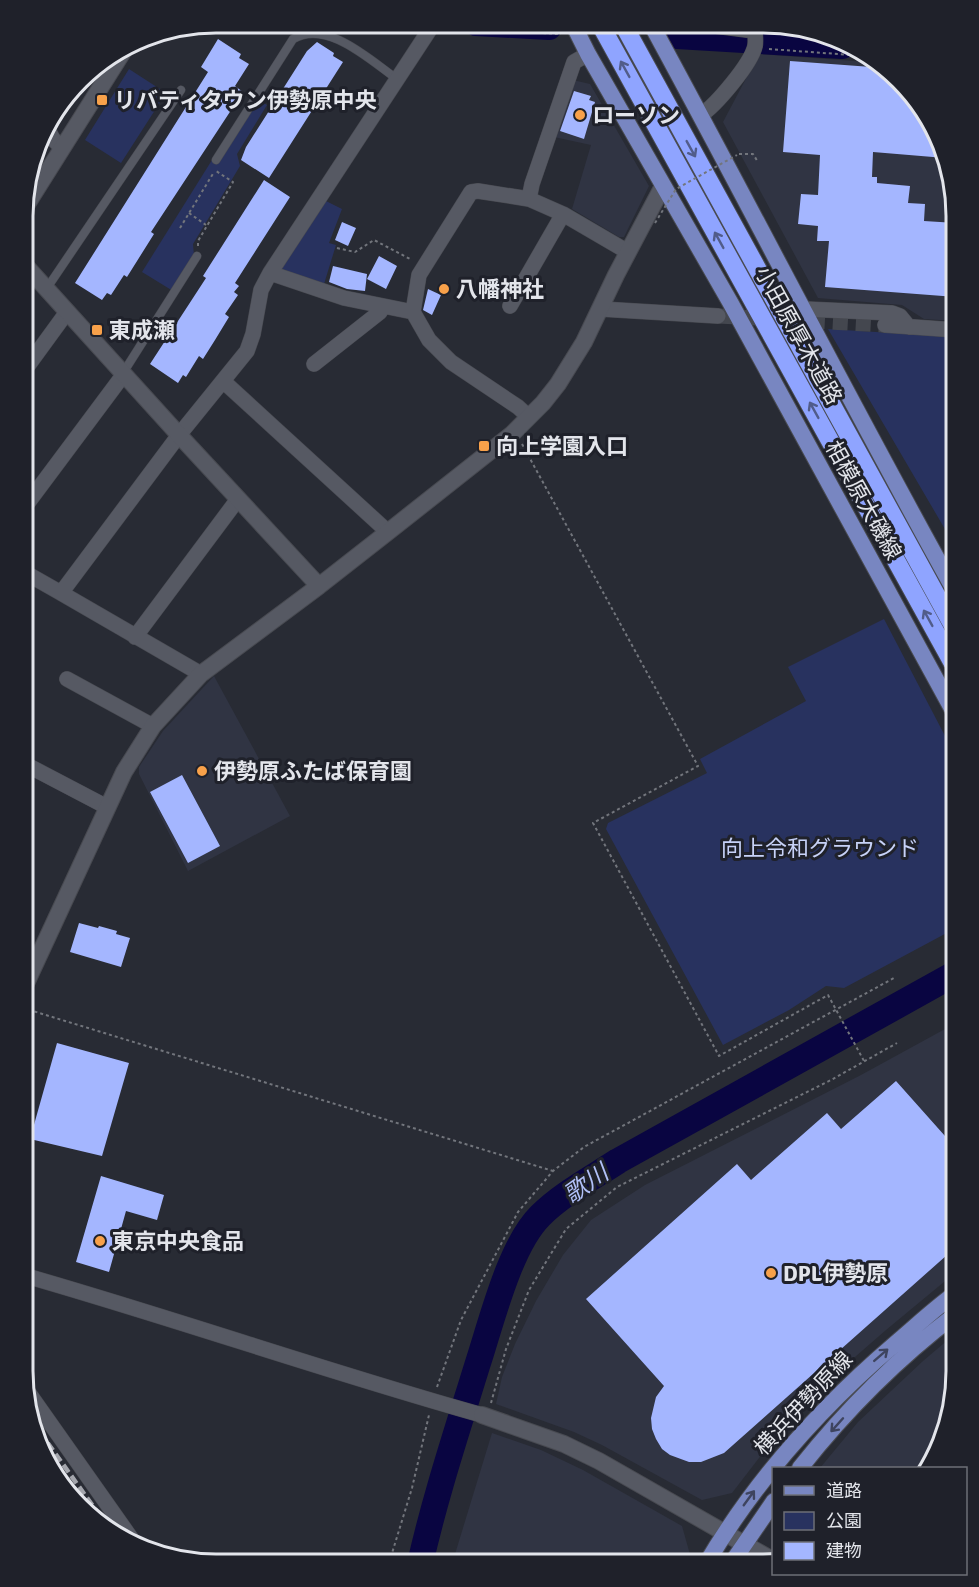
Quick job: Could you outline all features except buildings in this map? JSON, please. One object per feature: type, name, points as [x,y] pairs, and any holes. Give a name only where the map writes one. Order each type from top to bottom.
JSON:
[{"type":"highway","name":"小田原厚木道路","points":[[605,33],[946,651]]},
{"type":"highway","name":"小田原厚木道路","points":[[628,33],[946,613]]},
{"type":"main road","name":"相模原大磯線","points":[[578,33],[946,698]]},
{"type":"main road","name":"相模原大磯線","points":[[656,33],[946,575]]},
{"type":"main road","name":"横浜伊勢原線","points":[[773,1467],[822,1410],[870,1365],[946,1300]]},
{"type":"main road","name":"横浜伊勢原線","points":[[801,1467],[848,1412],[881,1379],[946,1323]]},
{"type":"main road","name":"横浜伊勢原線","points":[[712,1554],[772,1469]]},
{"type":"main road","points":[[738,1554],[772,1504]]},
{"type":"street","points":[[61,593],[179,435],[247,351],[253,334],[261,290],[270,273],[428,33]]},
{"type":"street","points":[[701,115],[712,108],[722,97],[755,42],[755,33]]},
{"type":"street","points":[[529,199],[532,184],[574,62],[588,54]]},
{"type":"street","points":[[35,191],[116,63]]},
{"type":"street","points":[[51,136],[62,147]]},
{"type":"street","points":[[33,968],[124,772],[153,726],[201,674],[320,586],[529,417],[558,384],[585,342],[663,186]]},
{"type":"street","points":[[529,417],[518,407],[451,362],[429,340],[413,312],[419,275],[424,266],[453,234],[471,192],[478,191],[529,199],[563,214],[628,252]]},
{"type":"street","points":[[510,302],[563,214]]},
{"type":"street","points":[[33,273],[320,586]]},
{"type":"street","points":[[270,273],[344,298],[413,312]]},
{"type":"street","points":[[314,364],[380,312],[381,306]]},
{"type":"street","points":[[601,309],[718,316]]},
{"type":"street","points":[[805,309],[892,313],[900,316],[909,327]]},
{"type":"street","points":[[33,359],[67,312]]},
{"type":"street","points":[[885,325],[946,329]]},
{"type":"street","points":[[33,496],[124,373]]},
{"type":"street","points":[[223,381],[388,532]]},
{"type":"street","points":[[135,637],[238,499]]},
{"type":"street","points":[[33,577],[201,674]]},
{"type":"street","points":[[78,681],[153,726]]},
{"type":"street","points":[[33,768],[107,807]]},
{"type":"street","points":[[33,1278],[485,1416],[564,1444],[599,1461],[762,1554]]},
{"type":"street","points":[[36,1404],[126,1531]]},
{"type":"lane","points":[[216,160],[293,39],[302,33],[336,36],[397,79]]},
{"type":"lane","points":[[47,288],[181,90]]},
{"type":"lane","points":[[124,373],[197,256]]},
{"type":"path","points":[[755,42],[848,54]]},
{"type":"path","points":[[655,224],[676,189],[741,153],[753,154],[758,162]]},
{"type":"path","points":[[197,256],[198,241],[233,182],[211,168],[216,160]]},
{"type":"path","points":[[180,228],[215,170]]},
{"type":"path","points":[[189,213],[207,225]]},
{"type":"path","points":[[337,248],[356,252],[374,240],[424,266]]},
{"type":"path","points":[[513,432],[521,441],[698,766],[593,823],[719,1056],[828,995],[864,1061]]},
{"type":"path","points":[[392,1554],[412,1488],[434,1402],[461,1320],[518,1212],[553,1171],[584,1148],[894,978]]},
{"type":"path","points":[[33,1011],[553,1171]]},
{"type":"path","points":[[485,1416],[506,1349],[530,1290],[566,1229],[617,1187],[897,1043]]},
{"type":"shaded area","points":[[759,54],[862,62],[893,86],[922,124],[936,157],[942,180],[946,216],[946,320],[924,319],[902,305],[818,298],[723,122]]},
{"type":"shaded area","points":[[573,80],[590,84],[649,186],[624,237],[619,237],[572,209],[591,145],[554,137]]},
{"type":"shaded area","name":"伊勢原ふたば保育園","points":[[214,676],[290,816],[188,871],[139,774],[139,767],[163,731]]},
{"type":"shaded area","name":"DPL伊勢原","points":[[946,1028],[946,1280],[840,1370],[799,1410],[732,1493],[702,1500],[602,1445],[574,1432],[496,1404],[502,1377],[536,1301],[563,1255],[591,1220],[645,1185],[861,1075]]},
{"type":"shaded area","points":[[946,1341],[946,1383],[942,1407],[936,1430],[918,1467],[821,1467],[858,1422]]},
{"type":"shaded area","points":[[492,1433],[541,1450],[583,1470],[682,1526],[690,1554],[455,1554]]},
{"type":"green space","points":[[129,69],[166,93],[121,163],[85,140]]},
{"type":"green space","points":[[252,96],[267,105],[237,154],[240,166],[193,244],[194,256],[173,291],[142,272]]},
{"type":"green space","points":[[324,200],[342,209],[329,243],[336,245],[324,284],[280,269]]},
{"type":"green space","points":[[828,329],[946,336],[946,531]]},
{"type":"green space","name":"向上令和グラウンド","points":[[884,619],[946,738],[946,933],[844,988],[826,986],[789,1010],[723,1045],[606,829],[608,823],[707,773],[700,759],[806,701],[788,667]]},
{"type":"waterway","points":[[677,36],[828,45]]},
{"type":"waterway","name":"歌川","points":[[422,1554],[432,1514],[502,1287],[519,1247],[540,1216],[567,1193],[618,1161],[946,979]]},
{"type":"tunnel","points":[[718,316],[885,325]]},
{"type":"railway","points":[[48,1444],[94,1508]]},
{"type":"place","name":"リバティタウン伊勢原中央","points":[[102,100]]},
{"type":"place","name":"ローソン","points":[[580,115]]},
{"type":"place","name":"八幡神社","points":[[444,289]]},
{"type":"place","name":"東成瀬","points":[[97,330]]},
{"type":"place","name":"向上学園入口","points":[[484,446]]},
{"type":"place","name":"伊勢原ふたば保育園","points":[[202,771]]},
{"type":"place","name":"東京中央食品","points":[[100,1241]]},
{"type":"place","name":"DPL伊勢原","points":[[771,1273]]}]
